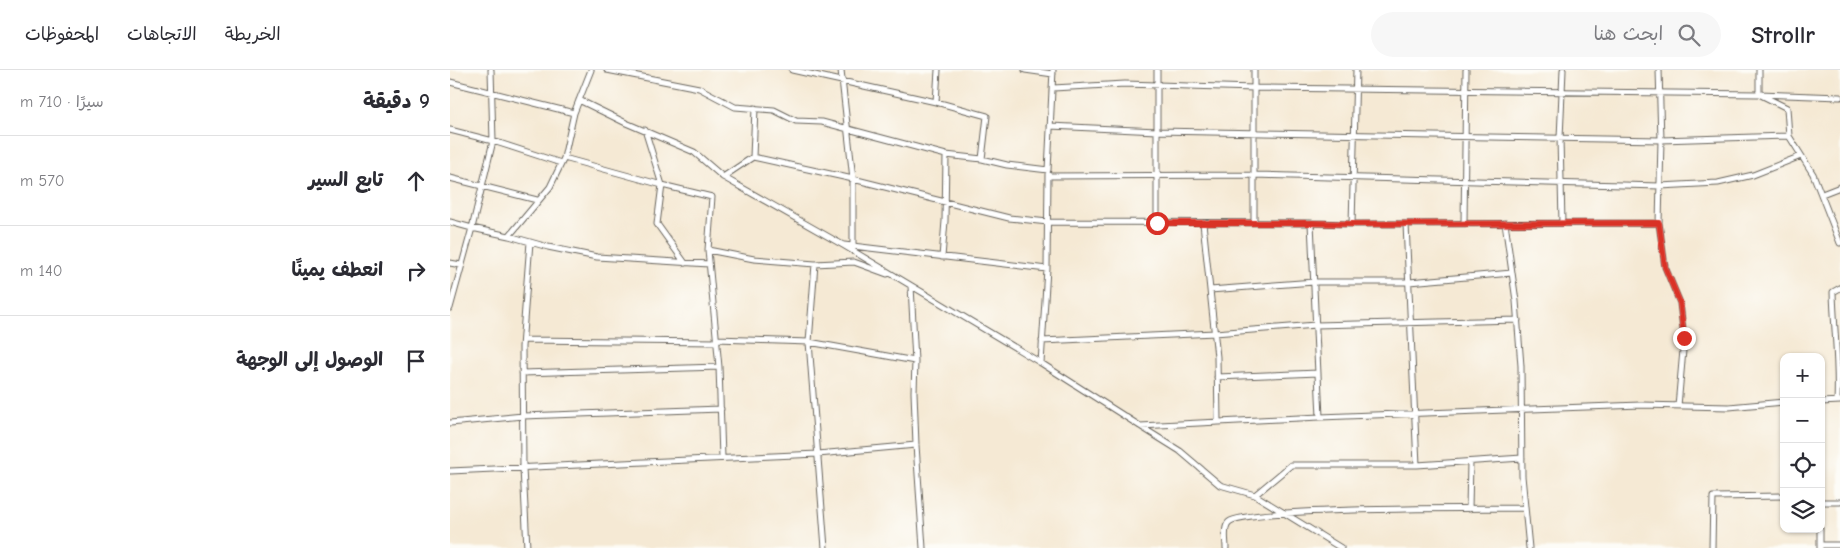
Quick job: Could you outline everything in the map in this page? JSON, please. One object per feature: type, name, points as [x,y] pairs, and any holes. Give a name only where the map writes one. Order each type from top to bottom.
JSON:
[{"type":"street","points":[[450,308],[493,141],[490,70]]},
{"type":"street","points":[[509,236],[537,200],[550,187],[562,160],[574,113],[591,70]]},
{"type":"street","points":[[607,70],[699,88],[735,107],[774,110],[796,121],[822,122],[946,155],[982,159],[1048,173],[1157,176],[1354,177],[1660,186],[1718,183],[1753,175],[1801,156]]},
{"type":"street","points":[[792,70],[936,102],[987,116],[982,159]]},
{"type":"street","points":[[841,70],[853,179],[852,246]]},
{"type":"street","points":[[936,102],[938,70]]},
{"type":"street","points":[[1025,70],[1053,72],[1048,173],[1047,269],[1041,363]]},
{"type":"street","points":[[1157,70],[1157,223]]},
{"type":"street","points":[[1254,70],[1254,222]]},
{"type":"street","points":[[1352,224],[1356,70]]},
{"type":"street","points":[[1464,223],[1466,70]]},
{"type":"street","points":[[1562,223],[1560,138],[1563,70]]},
{"type":"street","points":[[1659,70],[1661,140],[1659,223],[1665,267],[1680,303],[1684,338],[1678,406]]},
{"type":"street","points":[[1758,94],[1759,70]]},
{"type":"street","points":[[450,82],[574,113]]},
{"type":"street","points":[[1053,88],[1125,84],[1254,88],[1758,94],[1840,97]]},
{"type":"street","points":[[1758,94],[1787,108],[1789,136],[1813,174],[1840,243]]},
{"type":"street","points":[[579,100],[694,152],[723,177],[843,245],[1041,363],[1180,451],[1220,485],[1255,495],[1341,548]]},
{"type":"street","points":[[753,157],[755,108]]},
{"type":"street","points":[[1050,126],[1157,131],[1661,140],[1789,136]]},
{"type":"street","points":[[450,130],[712,197],[708,250],[719,367],[722,458]]},
{"type":"street","points":[[645,130],[662,185],[657,224],[685,263]]},
{"type":"street","points":[[942,258],[946,155]]},
{"type":"street","points":[[723,177],[753,157],[853,179],[1009,218],[1048,222],[1352,224],[1659,223]]},
{"type":"street","points":[[450,178],[537,200]]},
{"type":"street","points":[[1822,194],[1840,187]]},
{"type":"street","points":[[450,222],[597,256],[709,264]]},
{"type":"street","points":[[1203,223],[1215,333],[1218,377],[1218,422]]},
{"type":"street","points":[[1311,223],[1320,417]]},
{"type":"street","points":[[1505,223],[1518,320],[1521,366],[1522,458],[1529,548]]},
{"type":"street","points":[[1406,224],[1417,465]]},
{"type":"street","points":[[527,548],[523,468],[522,373],[530,242]]},
{"type":"street","points":[[843,245],[1047,269]]},
{"type":"street","points":[[708,250],[754,259],[815,264],[854,262],[898,278]]},
{"type":"street","points":[[450,263],[461,265]]},
{"type":"street","points":[[815,264],[808,342],[825,548]]},
{"type":"street","points":[[1210,290],[1314,282],[1409,282],[1512,273]]},
{"type":"street","points":[[911,286],[916,361],[916,445],[923,548]]},
{"type":"street","points":[[1825,402],[1839,401],[1832,292],[1840,288]]},
{"type":"street","points":[[1042,341],[1215,333],[1316,325],[1518,320]]},
{"type":"street","points":[[523,340],[808,342],[916,361]]},
{"type":"street","points":[[522,373],[719,367]]},
{"type":"street","points":[[1218,377],[1318,373]]},
{"type":"street","points":[[1140,426],[1641,405],[1729,407],[1780,402]]},
{"type":"street","points":[[450,423],[523,416],[721,409]]},
{"type":"street","points":[[450,471],[818,454],[916,445]]},
{"type":"street","points":[[1255,495],[1290,465],[1417,465],[1522,458]]},
{"type":"street","points":[[1469,509],[1470,462]]},
{"type":"street","points":[[1712,548],[1713,497],[1780,496]]},
{"type":"street","points":[[1825,502],[1840,502]]},
{"type":"street","points":[[1226,548],[1226,528],[1229,522],[1242,517],[1283,513],[1525,508]]},
{"type":"street","points":[[1820,533],[1820,547],[1840,545]]},
{"type":"route","points":[[1157,223],[1659,223],[1665,267],[1680,303],[1684,338]]}]
